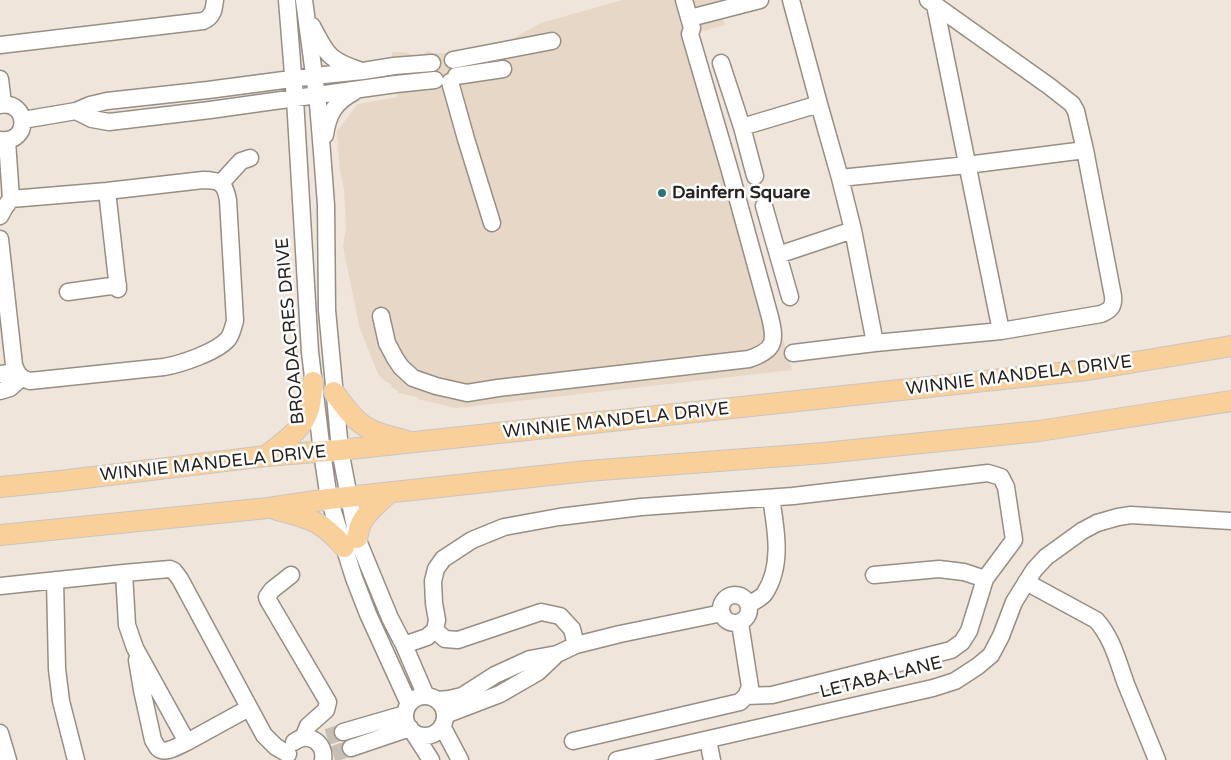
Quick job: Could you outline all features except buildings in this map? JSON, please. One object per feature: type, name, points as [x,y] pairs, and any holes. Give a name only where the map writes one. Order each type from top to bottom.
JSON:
[{"type":"main road","name":"WINNIE MANDELA DRIVE","points":[[0,487],[266,456],[331,451],[1087,370],[1231,346]]},
{"type":"main road","points":[[266,456],[296,431],[304,420],[309,409],[313,382]]},
{"type":"main road","points":[[334,392],[358,421],[372,430],[413,442]]},
{"type":"main road","points":[[0,534],[268,508],[329,498],[587,471],[824,454],[1039,431],[1231,402]]},
{"type":"main road","points":[[268,508],[313,520],[350,542],[371,510],[390,492]]},
{"type":"street","points":[[0,45],[203,22],[214,11],[215,0]]},
{"type":"street","name":"BROADACRES DRIVE","points":[[287,0],[292,48],[313,382],[331,451],[349,497],[350,542],[354,578],[409,719],[431,760]]},
{"type":"street","points":[[380,316],[387,343],[401,367],[413,378],[436,386],[467,392],[749,359],[758,356],[772,345],[773,336],[770,317],[690,34],[692,28],[684,0]]},
{"type":"street","points":[[690,18],[760,0]]},
{"type":"street","points":[[791,0],[853,230],[875,343]]},
{"type":"street","points":[[794,353],[875,343],[1001,332],[1101,314],[1112,308],[1113,296],[1085,150],[1076,111],[1072,104],[931,3]]},
{"type":"street","points":[[931,3],[1001,332]]},
{"type":"street","points":[[305,8],[325,50],[333,59],[341,64],[363,71]]},
{"type":"street","name":"BROADACRES DRIVE","points":[[305,8],[314,76],[326,205],[327,310],[334,392],[329,498],[432,698]]},
{"type":"street","points":[[23,120],[76,111],[107,101],[394,66],[432,63],[430,72],[448,75],[552,41]]},
{"type":"street","points":[[721,63],[742,127],[755,176]]},
{"type":"street","points":[[76,111],[92,119],[109,122],[295,99],[448,75],[503,69]]},
{"type":"street","points":[[448,75],[492,222]]},
{"type":"street","points":[[0,79],[2,104],[12,106],[19,111],[23,120],[19,134],[14,138],[4,140],[11,199],[0,216]]},
{"type":"street","points":[[322,152],[327,124],[336,105],[344,97],[360,88]]},
{"type":"street","points":[[200,91],[202,111]]},
{"type":"street","points":[[742,127],[818,104]]},
{"type":"street","points":[[840,178],[967,165],[1085,150]]},
{"type":"street","points":[[221,183],[241,161],[250,158]]},
{"type":"street","points":[[11,199],[203,180],[213,180],[221,183],[226,190],[228,200],[235,321],[232,331],[222,344],[201,355],[164,368],[30,381],[12,375]]},
{"type":"street","points":[[68,292],[118,287],[107,191]]},
{"type":"street","points":[[764,206],[790,297]]},
{"type":"street","points":[[778,255],[853,230]]},
{"type":"street","points":[[0,239],[14,365],[10,388],[0,391]]},
{"type":"street","points":[[404,645],[427,637],[435,630],[437,620],[433,581],[436,569],[443,559],[472,540],[504,527],[560,517],[641,507],[771,498],[988,473],[1001,477],[1006,487],[1014,540],[986,579],[969,631],[962,642],[951,650],[772,695],[746,696]]},
{"type":"street","points":[[749,604],[764,595],[774,570],[777,538],[771,498]]},
{"type":"street","name":"LETABA LANE","points":[[617,760],[933,688],[955,681],[991,655],[1001,636],[1014,602],[1034,570],[1046,557],[1082,530],[1097,523],[1131,514],[1231,521]]},
{"type":"street","points":[[0,586],[170,569],[174,571],[264,735],[270,743],[289,757]]},
{"type":"street","points":[[874,575],[939,569],[964,572],[986,579]]},
{"type":"street","points":[[124,573],[127,625],[136,648],[187,742]]},
{"type":"street","points":[[291,575],[269,593],[267,597],[268,603],[328,702],[326,710],[308,726],[322,737]]},
{"type":"street","points":[[55,580],[57,669],[61,701],[76,760]]},
{"type":"street","points":[[1026,582],[1096,620],[1101,626],[1108,638],[1157,760]]},
{"type":"street","points":[[731,595],[742,596],[749,604],[748,616],[740,623],[729,622],[722,613],[722,602],[731,595]]},
{"type":"street","points":[[435,630],[445,639],[458,640],[541,612],[560,616],[572,630],[576,645]]},
{"type":"street","points":[[351,748],[370,734],[409,719],[417,697],[448,699],[462,696],[495,675],[530,659],[557,654],[576,645],[620,634],[722,613]]},
{"type":"street","points":[[572,741],[740,702],[746,696],[750,687],[740,623]]},
{"type":"street","points":[[136,648],[142,690],[154,740],[158,748],[162,750],[171,749],[187,742],[249,708]]},
{"type":"street","points":[[443,720],[500,694],[538,672],[557,654]]},
{"type":"street","points":[[409,719],[419,734],[426,735],[438,731],[443,720],[444,709],[432,698]]},
{"type":"street","points":[[443,720],[460,760]]},
{"type":"street","points":[[0,732],[8,760]]},
{"type":"street","points":[[289,757],[290,748],[298,740],[370,734]]},
{"type":"street","points":[[322,737],[321,747],[327,757]]},
{"type":"street","points":[[708,740],[712,760]]},
{"type":"shaded area","name":"Dainfern Square","points":[[622,0],[721,0],[724,8],[720,10],[725,25],[696,33],[792,370],[456,408],[398,393],[398,391],[391,387],[392,385],[378,374],[359,326],[343,246],[346,228],[344,189],[340,171],[337,131],[358,104],[397,97],[392,52],[405,52],[419,57],[429,50],[431,53],[451,53],[501,45],[541,23]]},
{"type":"tunnel","points":[[327,737],[343,732]]},
{"type":"tunnel","points":[[333,754],[351,748]]},
{"type":"place","name":"Dainfern Square","points":[[662,193]]}]
